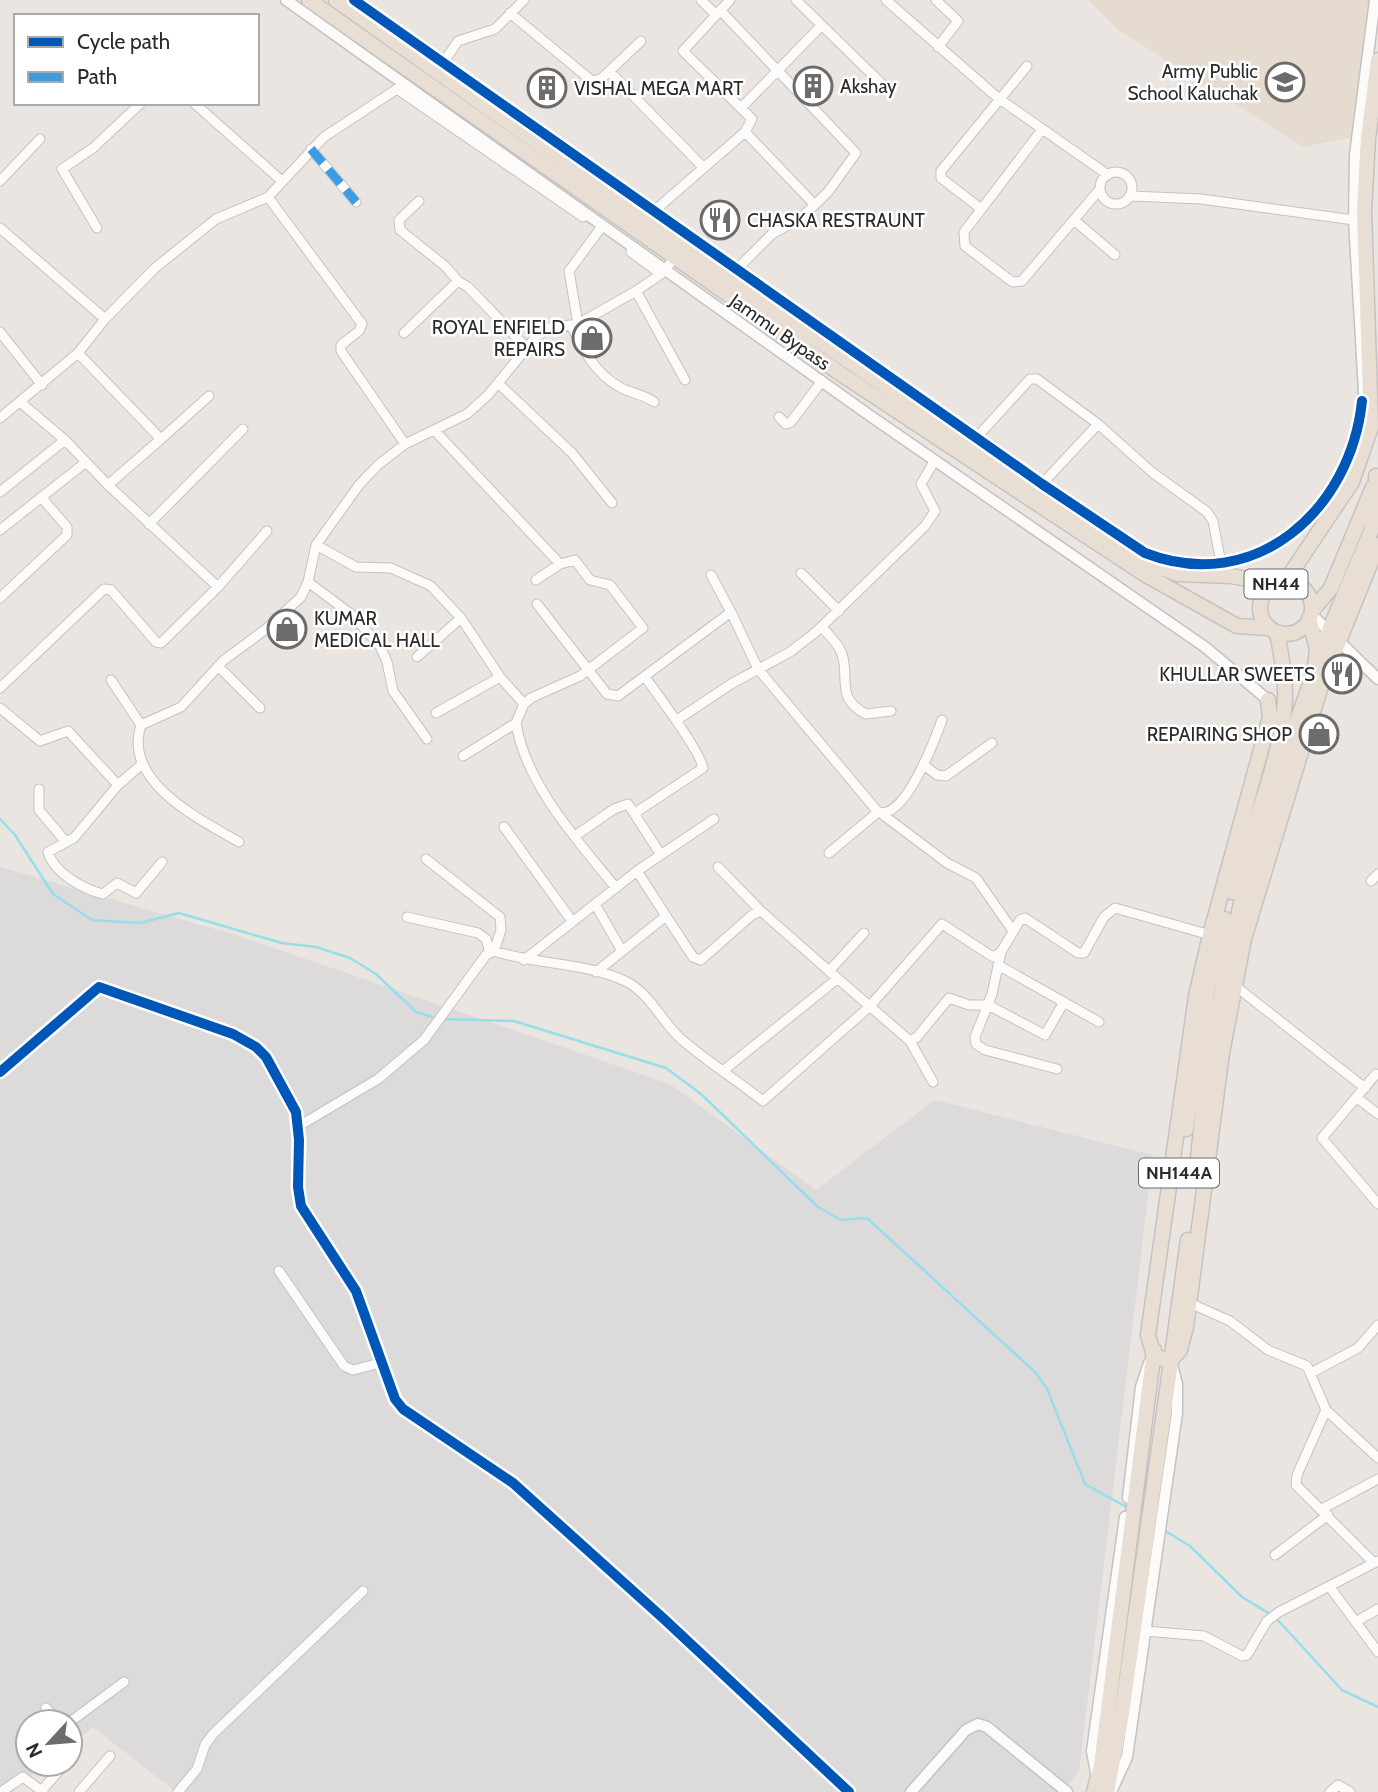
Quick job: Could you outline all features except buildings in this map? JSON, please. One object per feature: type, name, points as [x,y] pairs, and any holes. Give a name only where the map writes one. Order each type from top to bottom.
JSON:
[{"type":"highway","name":"Jammu Bypass","points":[[309,0],[667,267],[841,374],[1144,574],[1237,626],[1273,630]]},
{"type":"highway","name":"Jammu Bypass","points":[[337,0],[757,299],[1116,544],[1149,564],[1178,574],[1231,576],[1281,583]]},
{"type":"highway","name":"NH44","points":[[1377,472],[1332,588],[1297,631],[1273,630],[1264,621],[1261,604],[1263,595],[1281,583],[1352,482],[1371,427],[1364,210],[1368,139],[1378,60]]},
{"type":"highway","points":[[1317,660],[1371,531],[1377,508],[1377,472]]},
{"type":"highway","points":[[1235,956],[1322,683],[1378,545]]},
{"type":"highway","name":"NH44","points":[[1281,583],[1301,587],[1308,594],[1311,615]]},
{"type":"highway","name":"NH144A","points":[[1254,839],[1317,660],[1311,615]]},
{"type":"highway","name":"NH144A","points":[[1103,1789],[1155,1515],[1170,1361],[1185,1301],[1206,1082],[1235,956],[1236,901],[1254,839],[1285,701],[1273,630]]},
{"type":"highway","points":[[1214,936],[1234,849],[1270,717],[1268,700]]},
{"type":"highway","points":[[1234,849],[1275,829]]},
{"type":"highway","name":"NH144A","points":[[1103,1789],[1128,1519],[1197,1048],[1214,936],[1236,901]]},
{"type":"highway","points":[[1154,1356],[1170,1361]]},
{"type":"street","points":[[286,0],[400,87],[600,229],[667,267]]},
{"type":"street","points":[[354,0],[1042,484],[1145,553],[1162,560],[1194,564],[1221,563],[1263,553],[1322,507],[1353,449],[1362,401],[1354,220],[1355,155],[1375,0]]},
{"type":"street","points":[[443,63],[458,41],[488,33],[524,0]]},
{"type":"street","points":[[701,0],[717,12],[777,71],[856,153],[828,192],[815,205],[801,218],[772,234],[737,270]]},
{"type":"street","points":[[654,211],[745,132],[752,119],[683,51],[730,0]]},
{"type":"street","points":[[796,0],[885,88]]},
{"type":"street","points":[[886,0],[998,99],[1108,175]]},
{"type":"street","points":[[936,0],[958,21],[937,47]]},
{"type":"street","points":[[510,13],[592,81],[601,79],[641,41]]},
{"type":"street","points":[[741,108],[821,26]]},
{"type":"street","points":[[979,208],[940,175],[1027,66]]},
{"type":"street","points":[[609,71],[704,168]]},
{"type":"street","points":[[0,418],[78,353],[105,319],[155,268],[216,219],[268,197],[311,149],[340,126],[400,87]]},
{"type":"street","points":[[97,228],[62,169],[93,148],[139,105]]},
{"type":"street","points":[[196,105],[282,181]]},
{"type":"street","points":[[1041,131],[979,208],[964,232],[963,242],[1013,282],[1022,281],[1100,189],[1108,175],[1118,172],[1127,176],[1132,186],[1131,196],[1123,203],[1113,204],[1104,199],[1100,189]]},
{"type":"street","points":[[745,132],[815,205]]},
{"type":"street","points":[[0,181],[40,139]]},
{"type":"street","points":[[311,149],[356,202]]},
{"type":"street","points":[[524,174],[667,267],[822,381],[1205,647],[1268,700]]},
{"type":"street","points":[[1131,196],[1201,199],[1354,220]]},
{"type":"street","points":[[268,197],[362,324],[359,331],[341,345],[341,351],[405,444]]},
{"type":"street","points":[[419,201],[404,214],[398,225],[406,237],[446,266],[526,347]]},
{"type":"street","points":[[1074,220],[1115,255]]},
{"type":"street","points":[[0,228],[105,319]]},
{"type":"street","points":[[600,229],[569,271],[575,324],[589,358],[602,374],[622,388],[644,394],[654,402]]},
{"type":"street","points":[[141,725],[181,707],[218,666],[292,605],[306,590],[316,545],[359,485],[405,444],[467,414],[498,383],[526,347],[548,328],[575,324],[636,291],[667,267]]},
{"type":"street","points":[[404,333],[458,281]]},
{"type":"street","points":[[636,291],[685,380]]},
{"type":"street","points":[[0,332],[42,385]]},
{"type":"street","points":[[78,353],[161,439]]},
{"type":"street","points":[[977,437],[1033,378],[1098,424],[1153,473],[1212,517],[1221,563]]},
{"type":"street","points":[[779,417],[786,424],[791,422],[822,381]]},
{"type":"street","points":[[498,383],[572,453],[612,503]]},
{"type":"street","points":[[108,485],[209,396]]},
{"type":"street","points":[[1362,401],[1371,427]]},
{"type":"street","points":[[20,402],[65,440],[108,485],[218,587]]},
{"type":"street","points":[[1042,484],[1098,424]]},
{"type":"street","points":[[149,524],[243,429]]},
{"type":"street","points":[[435,431],[560,564]]},
{"type":"street","points":[[0,492],[65,440]]},
{"type":"street","points":[[677,720],[790,652],[822,627],[932,519],[935,511],[921,484],[935,460]]},
{"type":"street","points":[[0,530],[86,462]]},
{"type":"street","points":[[0,598],[66,535],[67,527],[41,497]]},
{"type":"street","points":[[0,688],[103,589],[111,590],[156,642],[161,643],[218,587],[267,531]]},
{"type":"street","points":[[316,545],[356,567],[391,568],[421,580],[461,618],[499,677],[524,704]]},
{"type":"street","points":[[463,756],[516,723],[524,704],[572,681],[641,630],[642,624],[610,585],[590,580],[575,560],[560,564],[536,580]]},
{"type":"street","points":[[801,573],[839,611]]},
{"type":"street","points":[[711,575],[758,669],[880,813],[947,863],[976,878],[1013,932]]},
{"type":"street","points":[[309,582],[351,614],[380,646],[397,699],[428,739]]},
{"type":"street","points":[[537,604],[612,697],[645,677],[731,612]]},
{"type":"street","points":[[1311,615],[1377,677]]},
{"type":"street","points":[[417,657],[461,618]]},
{"type":"street","points":[[822,627],[842,653],[844,690],[855,707],[866,714],[891,711]]},
{"type":"street","points":[[218,666],[260,708]]},
{"type":"street","points":[[436,713],[499,677]]},
{"type":"street","points":[[635,813],[703,768],[701,758],[680,731],[677,720],[645,677]]},
{"type":"street","points":[[111,680],[141,725],[142,764],[179,806],[239,842]]},
{"type":"street","points":[[0,708],[40,741],[65,731],[74,735],[118,785]]},
{"type":"street","points":[[829,853],[911,788],[925,766],[942,720]]},
{"type":"street","points":[[516,723],[535,774],[575,836],[616,888]]},
{"type":"street","points":[[925,766],[937,775],[946,776],[992,743]]},
{"type":"street","points":[[142,764],[118,785],[78,834],[48,849],[53,864],[73,880],[103,894],[117,883],[136,893],[162,862]]},
{"type":"street","points":[[39,789],[38,810],[66,842]]},
{"type":"street","points":[[575,836],[622,805],[629,806],[661,855]]},
{"type":"street","points":[[524,960],[637,871],[714,819]]},
{"type":"street","points":[[504,827],[572,921]]},
{"type":"street","points":[[299,1126],[378,1079],[424,1040],[492,951],[501,930],[500,917],[426,859]]},
{"type":"street","points":[[718,867],[761,911],[910,1041],[933,1083]]},
{"type":"street","points":[[637,871],[693,957],[701,960],[751,915],[761,911]]},
{"type":"street","points":[[595,904],[622,951]]},
{"type":"street","points":[[1058,1069],[985,1050],[976,1044],[975,1037],[988,1005],[1002,952],[1020,920],[1025,918],[1081,954],[1087,949],[1107,912],[1115,908],[1214,936]]},
{"type":"street","points":[[596,972],[666,916]]},
{"type":"street","points":[[407,917],[478,933],[486,939],[492,951],[524,960],[596,972],[633,986],[680,1038],[763,1101],[869,1007],[942,924],[990,955],[998,956],[1002,952]]},
{"type":"street","points":[[829,971],[864,933]]},
{"type":"street","points":[[998,965],[1099,1022]]},
{"type":"street","points":[[724,1070],[837,979]]},
{"type":"street","points":[[1229,982],[1364,1088]]},
{"type":"street","points":[[0,1072],[90,993],[104,987],[233,1034],[256,1047],[284,1086],[299,1126],[298,1187],[301,1206],[351,1282],[387,1385],[403,1409],[513,1483],[625,1583],[849,1792]]},
{"type":"street","points":[[910,1041],[917,1037],[949,998],[969,1005],[988,1005],[1045,1035],[1064,1002]]},
{"type":"street","points":[[1376,1074],[1322,1139],[1378,1204]]},
{"type":"street","points":[[1357,1098],[1378,1114]]},
{"type":"street","points":[[279,1271],[344,1366],[353,1370],[380,1363]]},
{"type":"street","points":[[1185,1301],[1230,1321],[1268,1350],[1302,1363],[1311,1373],[1326,1410],[1377,1457]]},
{"type":"street","points":[[1311,1373],[1369,1338],[1378,1325]]},
{"type":"street","points":[[1369,1338],[1378,1348]]},
{"type":"street","points":[[1145,1631],[1204,1636],[1242,1656],[1250,1653],[1267,1621],[1279,1612],[1376,1562],[1299,1488],[1296,1480],[1326,1410]]},
{"type":"street","points":[[1275,1555],[1325,1512],[1378,1479]]},
{"type":"street","points":[[1103,1789],[1127,1757],[1145,1631],[1152,1535]]},
{"type":"street","points":[[1329,1586],[1378,1652]]},
{"type":"street","points":[[178,1792],[197,1769],[205,1745],[213,1734],[363,1591]]},
{"type":"street","points":[[1357,1621],[1378,1609]]},
{"type":"street","points":[[84,1711],[124,1682]]},
{"type":"street","points":[[911,1792],[967,1730],[978,1724],[987,1727],[1067,1792]]},
{"type":"street","points":[[79,1792],[110,1756]]},
{"type":"street","points":[[1,1792],[23,1777],[42,1791]]},
{"type":"street","points":[[1330,1792],[1338,1785],[1350,1792]]},
{"type":"shaded area","name":"Army Public School Kaluchak","points":[[1089,0],[1378,0],[1363,135],[1303,147],[1117,29]]},
{"type":"shaded area","points":[[0,867],[239,936],[670,1084],[816,1190],[935,1100],[1153,1155],[1079,1772],[1062,1792],[176,1792],[93,1727],[84,1734],[84,1708],[14,1708],[14,1778],[28,1778],[10,1792],[0,1792]]},
{"type":"waterway","points":[[0,819],[15,835],[53,894],[92,920],[140,923],[179,913],[282,943],[316,947],[350,958],[376,974],[416,1012],[436,1018]]},
{"type":"waterway","points":[[442,1019],[514,1021],[666,1068],[701,1094],[818,1207],[841,1220],[867,1218],[1036,1373],[1047,1389],[1085,1484],[1130,1509]]},
{"type":"waterway","points":[[1162,1529],[1190,1546],[1242,1597],[1275,1617],[1342,1690],[1378,1707]]},
{"type":"marked path","points":[[311,149],[356,202]]},
{"type":"cycle path","points":[[354,0],[1042,484],[1145,553],[1186,563],[1224,563],[1260,552],[1291,534],[1318,508],[1339,476],[1354,440],[1362,401]]},
{"type":"cycle path","points":[[0,1072],[99,987],[233,1034],[256,1047],[266,1057],[296,1112],[301,1206],[356,1291],[395,1399],[403,1409],[513,1483],[664,1619],[849,1792]]},
{"type":"place","name":"Army Public School Kaluchak","points":[[1285,82]]},
{"type":"place","name":"Akshay","points":[[813,86]]},
{"type":"place","name":"VISHAL MEGA MART","points":[[547,88]]},
{"type":"place","name":"CHASKA RESTRAUNT","points":[[720,220]]},
{"type":"place","name":"ROYAL ENFIELD REPAIRS","points":[[592,338]]},
{"type":"place","name":"KUMAR MEDICAL HALL","points":[[287,629]]},
{"type":"place","name":"KHULLAR SWEETS","points":[[1342,674]]},
{"type":"place","name":"REPAIRING SHOP","points":[[1319,734]]}]
